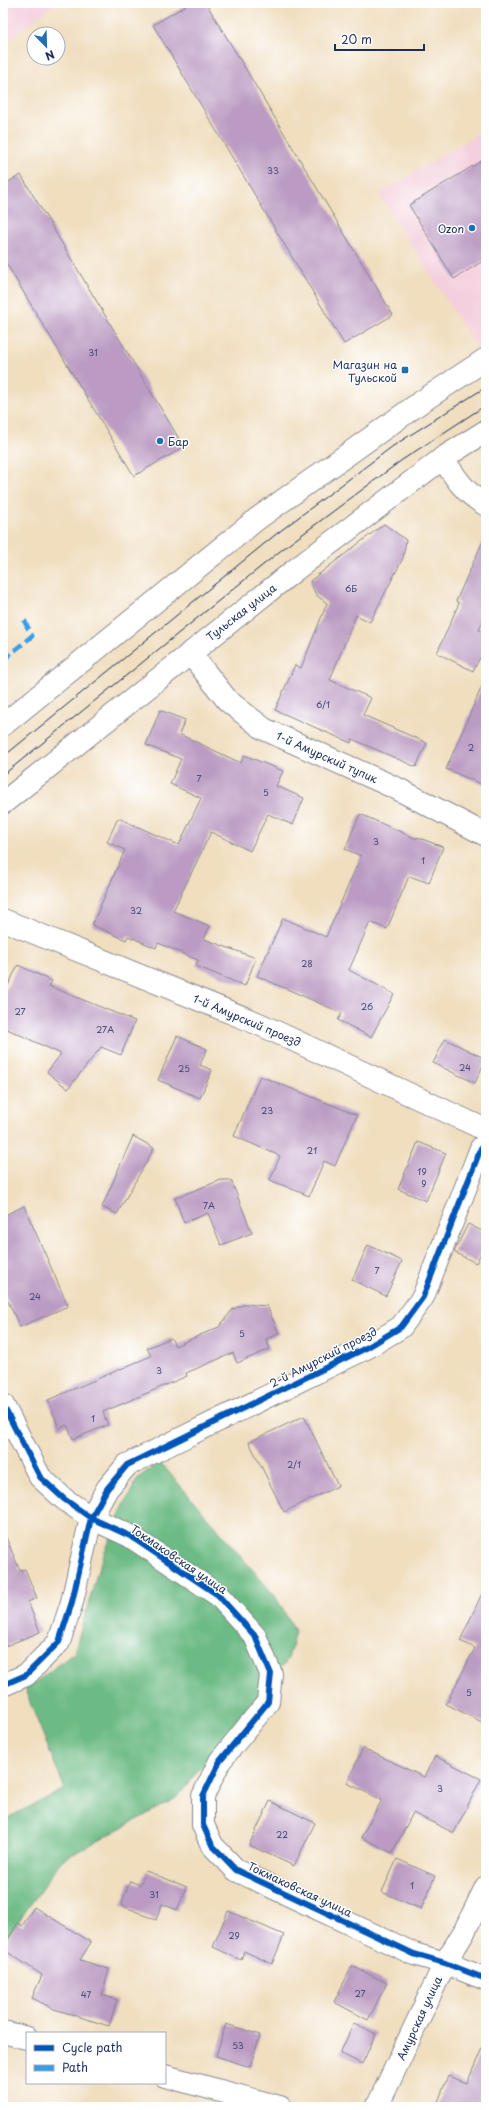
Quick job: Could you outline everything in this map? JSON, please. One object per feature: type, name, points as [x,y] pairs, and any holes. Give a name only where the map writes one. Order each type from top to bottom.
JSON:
[{"type":"street","points":[[3,726],[257,519],[421,402],[486,359]]},
{"type":"street","name":"Тульская улица","points":[[3,803],[190,653],[443,458],[486,431]]},
{"type":"street","points":[[443,458],[456,480],[474,498],[486,505]]},
{"type":"street","name":"1-й Амурский тупик","points":[[190,653],[228,701],[264,729],[398,789],[486,835]]},
{"type":"street","name":"1-й Амурский проезд","points":[[3,920],[259,1024],[486,1130]]},
{"type":"street","name":"2-й Амурский проезд","points":[[3,1685],[26,1675],[59,1642],[72,1602],[91,1518],[107,1490],[127,1465],[368,1347],[401,1327],[423,1297],[481,1148],[486,1143]]},
{"type":"street","name":"Токмаковская улица","points":[[3,1405],[40,1477],[64,1499],[91,1518],[130,1536],[218,1595],[255,1636],[271,1674],[268,1702],[220,1761],[203,1796],[203,1826],[212,1844],[236,1870],[414,1954],[445,1963],[486,1979]]},
{"type":"street","name":"Амурская улица","points":[[377,2107],[445,1963],[464,1932],[486,1887]]},
{"type":"street","points":[[3,2032],[26,2038]]},
{"type":"street","points":[[166,2076],[280,2107]]},
{"type":"shaded area","points":[[3,3],[56,3],[26,26],[3,44]]},
{"type":"shaded area","points":[[486,129],[486,342],[477,348],[379,194]]},
{"type":"green space","points":[[160,1462],[275,1596],[295,1631],[288,1659],[175,1799],[62,1860],[3,1943],[3,1820],[65,1789],[25,1690],[74,1653],[99,1567],[124,1505],[138,1478]]},
{"type":"building","points":[[190,3],[206,3],[393,315],[344,344],[153,25]]},
{"type":"building","points":[[486,158],[486,259],[454,279],[409,205]]},
{"type":"building","points":[[21,175],[184,447],[134,476],[3,258],[3,185]]},
{"type":"building","points":[[384,524],[406,540],[403,558],[370,622],[356,615],[330,680],[371,698],[363,715],[427,743],[416,767],[352,739],[351,743],[275,710],[295,665],[301,668],[327,603],[316,595],[310,581]]},
{"type":"building","points":[[486,534],[486,614],[479,630],[486,634],[486,646],[473,671],[437,653],[459,603],[456,601]]},
{"type":"building","points":[[486,677],[486,786],[446,769]]},
{"type":"building","points":[[160,710],[185,720],[179,734],[241,763],[244,755],[283,771],[276,786],[304,798],[293,825],[268,814],[250,851],[211,832],[173,911],[210,926],[204,939],[256,958],[245,986],[196,966],[198,960],[158,943],[156,948],[128,936],[126,940],[92,925],[125,850],[107,842],[118,818],[179,845],[201,798],[170,784],[181,759],[146,745]]},
{"type":"building","points":[[360,814],[417,839],[417,837],[443,847],[429,883],[409,876],[387,929],[370,922],[349,970],[394,994],[371,1037],[338,1020],[342,1013],[257,976],[283,918],[326,937],[361,856],[345,849]]},
{"type":"building","points":[[18,965],[52,981],[49,986],[135,1021],[121,1055],[101,1047],[68,1089],[47,1072],[61,1054],[3,1027],[3,996]]},
{"type":"building","points":[[177,1036],[207,1049],[200,1065],[212,1070],[200,1098],[158,1080]]},
{"type":"building","points":[[445,1039],[486,1059],[475,1083],[433,1063]]},
{"type":"building","points":[[260,1076],[357,1115],[335,1166],[324,1161],[309,1196],[270,1180],[280,1156],[234,1136]]},
{"type":"building","points":[[133,1136],[154,1148],[117,1214],[102,1207]]},
{"type":"building","points":[[418,1142],[446,1153],[426,1201],[398,1189]]},
{"type":"building","points":[[221,1180],[231,1180],[252,1233],[221,1245],[208,1213],[184,1223],[175,1198]]},
{"type":"building","points":[[24,1206],[68,1306],[20,1327],[3,1291],[3,1216]]},
{"type":"building","points":[[468,1224],[486,1233],[486,1243],[476,1263],[454,1252]]},
{"type":"building","points":[[368,1245],[402,1261],[386,1296],[352,1280]]},
{"type":"building","points":[[245,1304],[267,1306],[279,1334],[266,1339],[270,1349],[237,1363],[233,1353],[186,1373],[187,1376],[103,1412],[108,1425],[73,1439],[67,1425],[59,1428],[48,1400],[151,1356],[147,1348],[171,1338],[175,1346],[219,1327],[233,1309]]},
{"type":"building","points":[[304,1416],[338,1486],[284,1512],[249,1442]]},
{"type":"building","points":[[3,1530],[20,1571],[25,1569],[37,1598],[28,1602],[40,1632],[3,1647]]},
{"type":"building","points":[[486,1585],[486,1724],[446,1704],[475,1648],[460,1641]]},
{"type":"building","points":[[363,1748],[424,1777],[435,1756],[481,1779],[454,1833],[413,1813],[392,1853],[361,1837],[382,1800],[347,1783]]},
{"type":"building","points":[[270,1801],[315,1823],[294,1866],[249,1845]]},
{"type":"building","points":[[397,1859],[435,1876],[421,1909],[382,1892]]},
{"type":"building","points":[[146,1871],[187,1887],[177,1910],[162,1904],[156,1920],[121,1905],[130,1881],[140,1885]]},
{"type":"building","points":[[34,1907],[91,1942],[80,1960],[109,1969],[102,1995],[117,2000],[109,2026],[54,2009],[32,1998],[42,1975],[3,1949],[3,1947],[18,1923],[22,1926]]},
{"type":"building","points":[[228,1911],[284,1935],[272,1964],[244,1951],[241,1960],[213,1947]]},
{"type":"building","points":[[352,1966],[387,1983],[368,2020],[334,2002]]},
{"type":"building","points":[[354,2023],[376,2034],[362,2064],[340,2053]]},
{"type":"building","points":[[226,2024],[260,2035],[250,2067],[216,2056]]},
{"type":"building","points":[[486,2039],[486,2107],[436,2107],[448,2076],[467,2083]]},
{"type":"tram line","points":[[3,757],[275,535],[393,446],[486,387]]},
{"type":"tram line","points":[[3,775],[284,548],[402,460],[486,405]]},
{"type":"marked path","points":[[3,660],[32,636],[24,620]]},
{"type":"cycle path","points":[[3,1685],[26,1675],[59,1642],[72,1602],[91,1518],[107,1489],[127,1465],[368,1347],[401,1327],[423,1297],[481,1148],[486,1143]]},
{"type":"cycle path","points":[[3,1405],[40,1477],[64,1499],[91,1518],[130,1536],[218,1595],[255,1636],[271,1674],[268,1702],[220,1761],[203,1796],[203,1825],[212,1845],[236,1870],[414,1954],[445,1963],[486,1979]]},
{"type":"place","name":"Ozon","points":[[472,228]]},
{"type":"place","name":"Магазин на Тульской","points":[[405,370]]},
{"type":"place","name":"Бар","points":[[160,441]]}]
